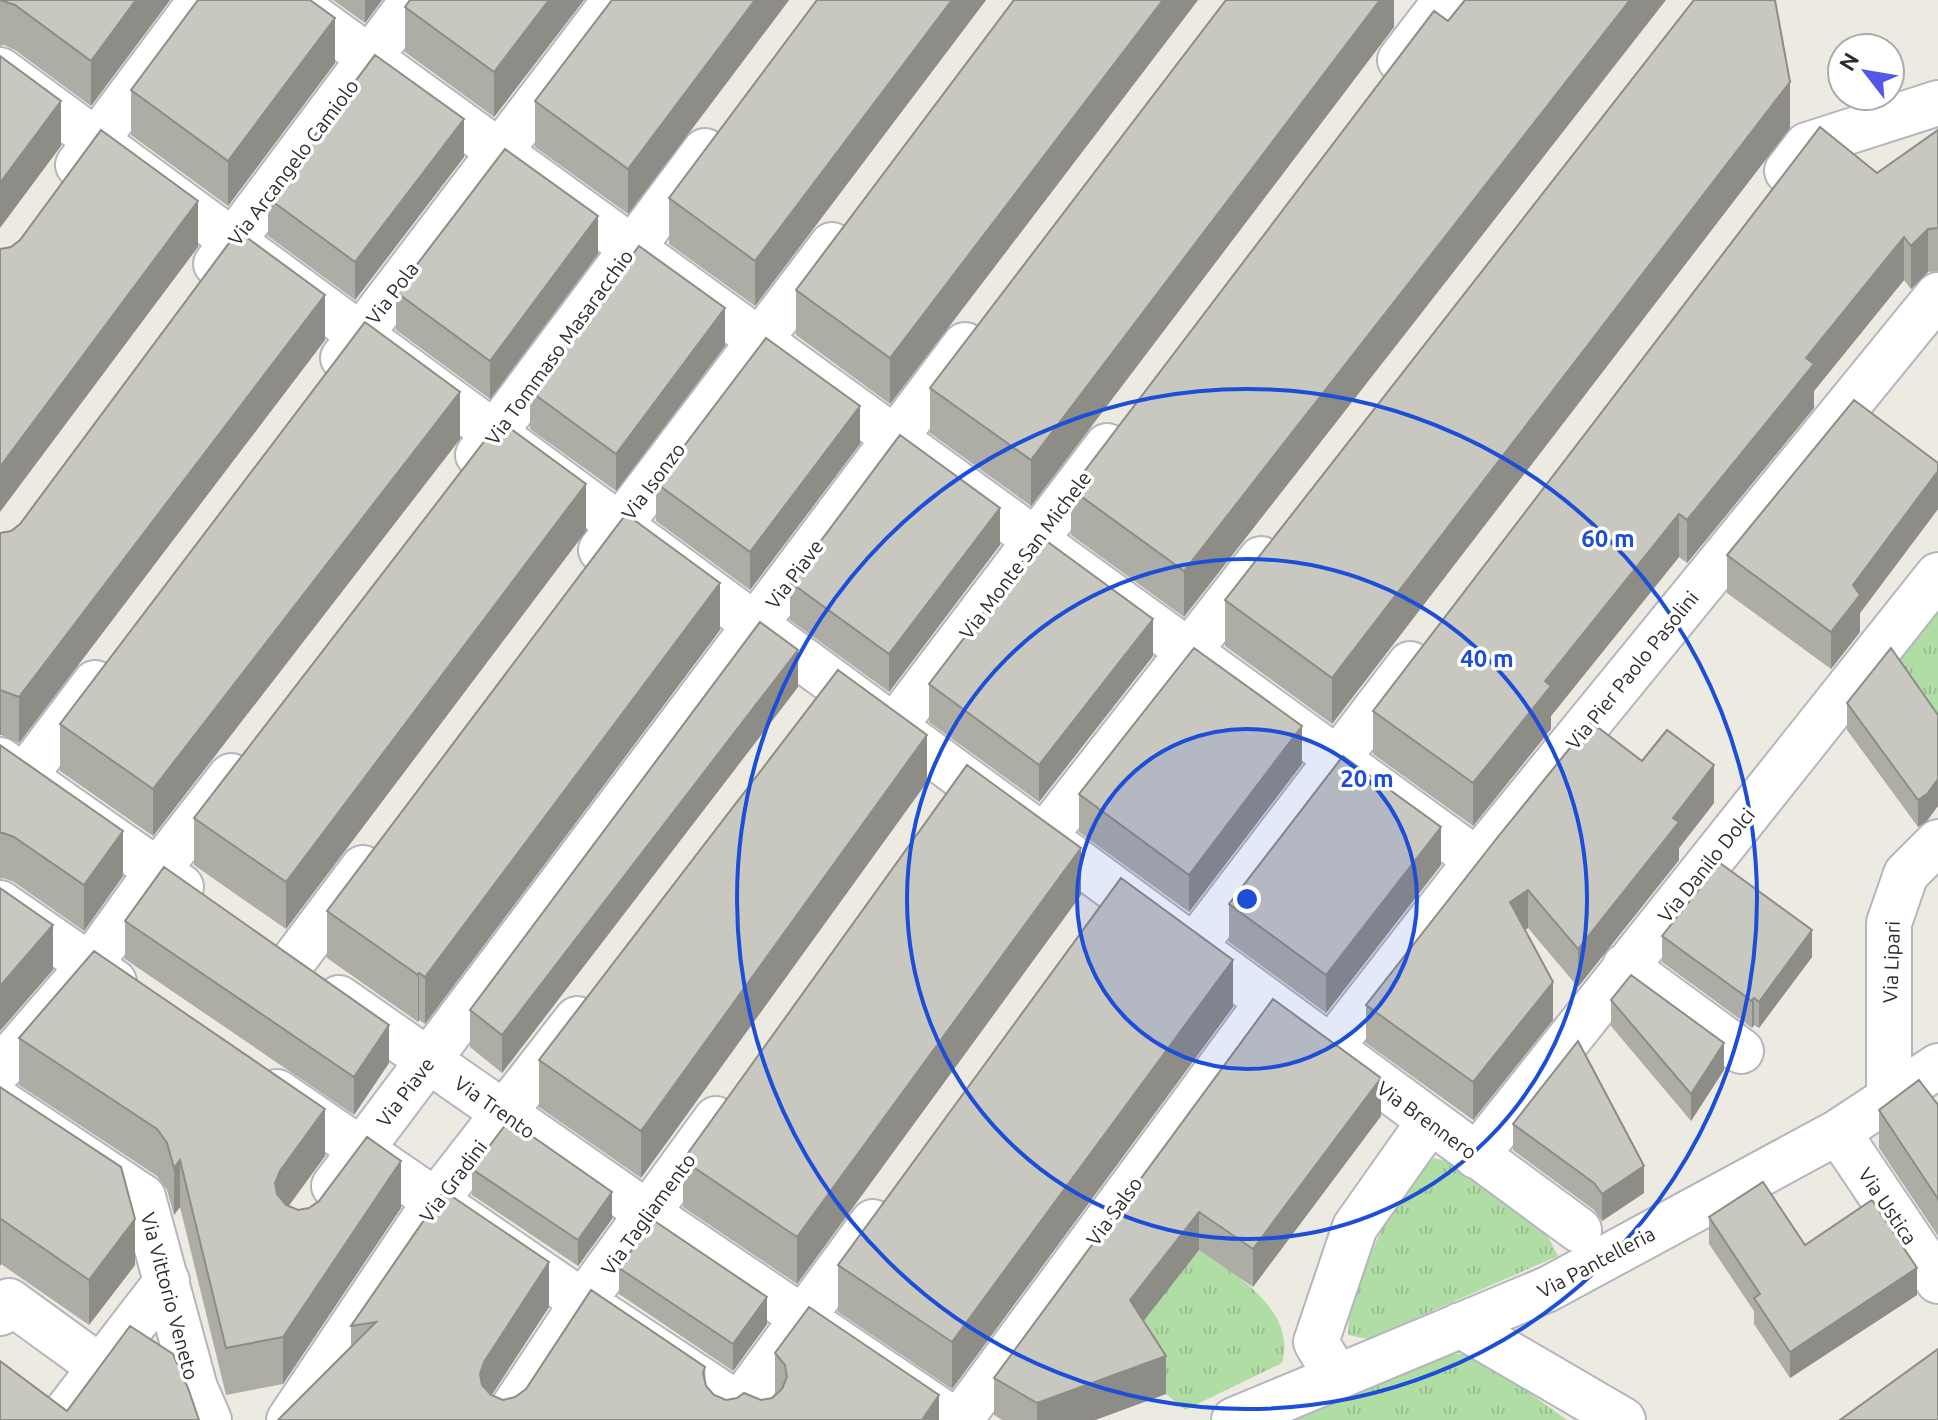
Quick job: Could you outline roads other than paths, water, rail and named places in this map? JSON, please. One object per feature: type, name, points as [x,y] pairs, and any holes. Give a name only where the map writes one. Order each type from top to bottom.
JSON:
[{"type":"street","points":[[52,199],[201,0]]},
{"type":"street","points":[[290,0],[1477,860]]},
{"type":"street","name":"Via Arcangelo Camiolo","points":[[196,292],[413,0]]},
{"type":"street","name":"Via Pola","points":[[322,385],[615,0]]},
{"type":"street","points":[[1380,88],[1446,0]]},
{"type":"street","name":"Via Brennero","points":[[0,70],[756,626],[823,695],[893,728],[962,776],[1043,838],[1106,904],[1193,948],[1579,1230]]},
{"type":"street","points":[[1759,207],[1807,145],[1938,103]]},
{"type":"street","name":"Via Tommaso Masaracchio","points":[[456,484],[726,124]]},
{"type":"street","name":"Via Isonzo","points":[[582,576],[855,214]]},
{"type":"street","name":"Via Pier Paolo Pasolini","points":[[1330,1049],[1477,860],[1938,295]]},
{"type":"street","name":"Via Piave","points":[[309,1220],[990,313]]},
{"type":"street","name":"Via Monte San Michele","points":[[893,728],[1131,414]]},
{"type":"street","points":[[1043,838],[1287,525]]},
{"type":"street","name":"Via Danilo Dolci","points":[[1476,1156],[1938,575]]},
{"type":"street","points":[[1193,948],[1434,633]]},
{"type":"street","points":[[120,651],[12,768],[218,913]]},
{"type":"street","points":[[0,1069],[90,965],[158,870],[254,746]]},
{"type":"street","points":[[935,814],[962,776]]},
{"type":"street","points":[[291,964],[385,839]]},
{"type":"street","name":"Via Lipari","points":[[1889,1098],[1889,923],[1906,874],[1938,842]]},
{"type":"street","points":[[0,903],[142,1000]]},
{"type":"street","name":"Via Trento","points":[[255,938],[649,1214],[957,1420]]},
{"type":"street","points":[[1625,966],[1741,1051]]},
{"type":"street","name":"Via Gradini","points":[[289,1420],[437,1199],[601,986]]},
{"type":"street","name":"Via Salso","points":[[957,1420],[1267,1003]]},
{"type":"street","name":"Via Pantelleria","points":[[1234,1420],[1548,1289],[1838,1132],[1938,1066]]},
{"type":"street","points":[[245,1070],[437,1199],[743,1415],[803,1316],[898,1188]]},
{"type":"street","name":"Via Tagliamento","points":[[505,1420],[583,1302],[741,1085]]},
{"type":"street","name":"Via Vittorio Veneto","points":[[0,1102],[143,1197],[195,1388],[209,1420]]},
{"type":"street","points":[[1336,1376],[1316,1342],[1355,1227],[1429,1122]]},
{"type":"street","name":"Via Ustica","points":[[1838,1132],[1938,1281]]},
{"type":"street","points":[[25,1389],[61,1418],[167,1281]]},
{"type":"street","points":[[0,1313],[9,1301],[100,1367]]},
{"type":"street","points":[[1460,1325],[1623,1420]]}]
